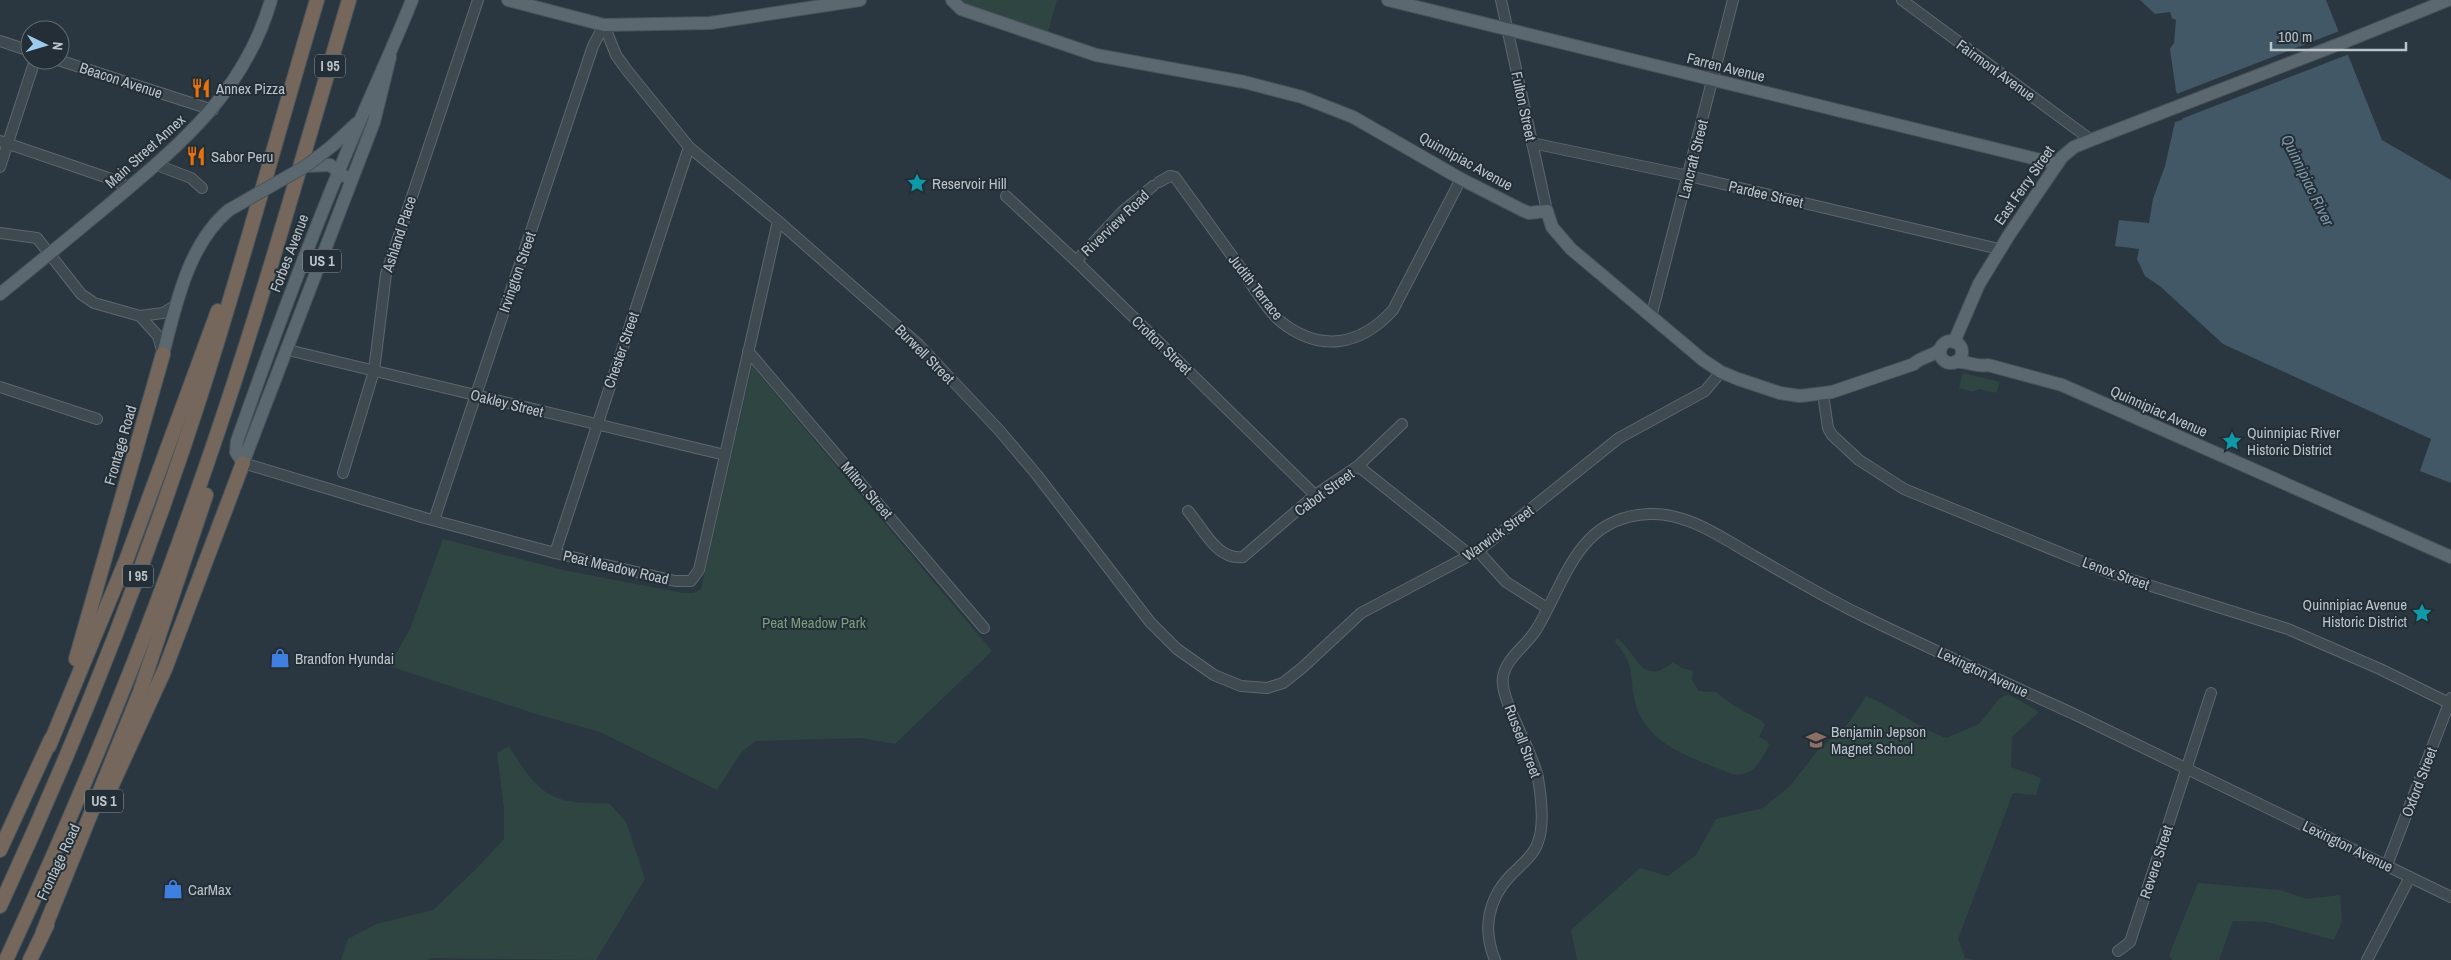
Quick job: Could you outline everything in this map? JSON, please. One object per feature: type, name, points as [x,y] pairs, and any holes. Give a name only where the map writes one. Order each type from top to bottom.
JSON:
[{"type":"highway","name":"I 95","points":[[0,906],[71,746],[134,584],[198,404],[250,236],[317,0]]},
{"type":"highway","name":"I 95","points":[[6,960],[84,785],[143,639],[192,509],[244,353],[349,0]]},
{"type":"highway","points":[[49,746],[127,558],[211,329],[250,236]]},
{"type":"highway","points":[[44,932],[143,682],[210,485],[244,353]]},
{"type":"highway","name":"Frontage Road","points":[[0,850],[49,746],[84,636],[163,354]]},
{"type":"highway","name":"Forbes Avenue","points":[[164,669],[243,463]]},
{"type":"highway","name":"Frontage Road","points":[[30,960],[164,669]]},
{"type":"main road","name":"Main Street Annex","points":[[0,294],[157,165],[189,136],[212,110],[249,57],[271,0]]},
{"type":"main road","name":"Forbes Avenue","points":[[243,463],[236,452],[237,441],[334,168],[363,118],[390,57],[412,0]]},
{"type":"main road","points":[[508,0],[604,25],[710,23],[860,0]]},
{"type":"main road","name":"Quinnipiac Avenue","points":[[952,0],[961,9],[1096,55],[1244,82],[1302,97],[1353,117],[1461,179],[1529,213],[1547,211],[1552,227],[1571,249],[1702,360],[1721,372],[1786,394],[1823,394],[1914,364],[1918,360],[1935,354],[1941,348]]},
{"type":"main road","name":"Farren Avenue","points":[[1388,0],[2057,164]]},
{"type":"main road","name":"East Ferry Street","points":[[1957,345],[1973,296],[2000,249],[2057,164],[2068,151],[2091,140],[2347,42],[2448,0]]},
{"type":"main road","name":"Forbes Avenue","points":[[243,463],[374,122],[390,57]]},
{"type":"main road","name":"Frontage Road","points":[[163,354],[176,305],[198,250],[218,218],[306,166],[363,118]]},
{"type":"main road","points":[[306,166],[334,168],[350,184]]},
{"type":"main road","points":[[1947,342],[1957,345],[1961,356],[1951,362],[1941,356],[1941,348],[1947,342]]},
{"type":"main road","name":"Quinnipiac Avenue","points":[[1957,345],[1966,353],[1983,360],[1988,365]]},
{"type":"main road","name":"Quinnipiac Avenue","points":[[1914,364],[1921,366],[1937,361],[1988,365],[2067,387],[2451,557]]},
{"type":"street","name":"Ashland Place","points":[[343,473],[374,371],[386,274],[478,0]]},
{"type":"street","name":"Fulton Street","points":[[1501,0],[1547,211]]},
{"type":"street","name":"Lancraft Street","points":[[1651,317],[1733,0]]},
{"type":"street","name":"Fairmont Avenue","points":[[1902,0],[2091,140]]},
{"type":"street","name":"Burwell Street","points":[[604,25],[616,55],[689,147],[778,221],[918,344],[981,410],[1037,475],[1150,622],[1191,660],[1214,675],[1241,686]]},
{"type":"street","name":"Irvington Street","points":[[434,520],[592,50],[604,25]]},
{"type":"street","points":[[0,41],[20,48]]},
{"type":"street","name":"Beacon Avenue","points":[[70,64],[212,110]]},
{"type":"street","points":[[0,167],[4,142],[31,70]]},
{"type":"street","points":[[4,142],[117,181],[129,188]]},
{"type":"street","name":"Pardee Street","points":[[1532,143],[1689,176],[2000,249]]},
{"type":"street","name":"Chester Street","points":[[554,553],[689,147]]},
{"type":"street","points":[[157,165],[191,178],[202,188]]},
{"type":"street","name":"Riverview Road","points":[[1076,261],[1124,211],[1156,184],[1170,176],[1175,177]]},
{"type":"street","name":"Judith Terrace","points":[[1175,177],[1279,321],[1312,340],[1331,342],[1360,338],[1380,325],[1393,310],[1461,179]]},
{"type":"street","name":"Crofton Street","points":[[1006,196],[1076,261],[1315,495]]},
{"type":"street","name":"Peat Meadow Road","points":[[243,463],[434,520],[554,553],[674,581],[691,580],[699,570],[778,221]]},
{"type":"street","points":[[0,233],[37,238],[81,294],[94,303],[140,316],[163,312],[176,305]]},
{"type":"street","points":[[140,316],[158,336],[163,354]]},
{"type":"street","name":"Oakley Street","points":[[288,350],[725,455]]},
{"type":"street","name":"Milton Street","points":[[748,352],[984,628]]},
{"type":"street","name":"Warwick Street","points":[[1241,686],[1267,688],[1283,683],[1302,668],[1361,613],[1474,553],[1619,438],[1705,391],[1721,372]]},
{"type":"street","points":[[0,388],[96,419]]},
{"type":"street","name":"Lenox Street","points":[[1823,394],[1828,428],[1832,435],[1859,460],[1904,489],[2110,573],[2288,629],[2450,702]]},
{"type":"street","name":"Cabot Street","points":[[1188,511],[1223,554],[1236,558],[1243,557],[1315,495],[1358,466],[1402,424]]},
{"type":"street","points":[[1358,466],[1474,553],[1506,582],[1547,608]]},
{"type":"street","name":"Lexington Avenue","points":[[1547,608],[1574,558],[1591,537],[1605,527],[1624,518],[1647,514],[1672,516],[1703,528],[1860,615],[2187,769],[2451,897]]},
{"type":"street","name":"Russell Street","points":[[1495,960],[1488,938],[1489,913],[1492,903],[1501,887],[1537,846],[1541,827],[1537,773],[1505,694],[1502,676],[1511,660],[1535,631],[1547,608]]},
{"type":"street","name":"Revere Street","points":[[2118,951],[2130,942],[2211,693]]},
{"type":"street","name":"Oxford Street","points":[[2387,865],[2450,702]]},
{"type":"street","points":[[2367,960],[2410,877]]},
{"type":"green space","points":[[963,0],[1057,0],[1048,32],[967,5]]},
{"type":"green space","name":"Peat Meadow Park","points":[[752,366],[992,651],[895,744],[861,738],[755,741],[741,753],[717,790],[600,732],[536,714],[389,666],[410,629],[443,539],[563,570],[683,593],[694,593],[701,589]]},
{"type":"green space","points":[[1963,373],[2000,382],[1996,393],[1979,389],[1973,392],[1959,388]]},
{"type":"green space","points":[[1617,638],[1646,670],[1654,672],[1673,662],[1682,668],[1693,671],[1692,680],[1699,691],[1716,692],[1733,705],[1762,721],[1765,725],[1759,737],[1767,741],[1769,745],[1755,767],[1746,773],[1732,774],[1674,749],[1650,730],[1641,717],[1635,702],[1631,671],[1626,657],[1615,642]]},
{"type":"green space","points":[[2008,694],[2039,712],[2012,737],[2011,767],[2041,778],[2036,795],[2013,793],[1958,939],[1965,958],[1973,960],[1577,960],[1571,930],[1640,868],[1668,876],[1696,855],[1716,819],[1763,808],[1791,785],[1818,750],[1847,725],[1866,696],[1946,738],[1979,724],[1999,699]]},
{"type":"green space","points":[[509,746],[529,776],[548,794],[573,802],[609,803],[626,822],[645,879],[596,960],[431,958],[427,960],[341,960],[348,939],[376,924],[433,910],[504,839],[504,808],[497,753]]},
{"type":"green space","points":[[2198,883],[2280,890],[2306,899],[2340,895],[2342,921],[2334,940],[2267,922],[2233,921],[2219,960],[2172,960],[2169,955]]},
{"type":"water","name":"Quinnipiac River","points":[[2140,0],[2326,0],[2382,140],[2451,180],[2451,483],[2420,471],[2431,439],[2223,344],[2161,287],[2145,276],[2137,259],[2139,249],[2115,246],[2119,220],[2149,223],[2153,199],[2165,166],[2175,122],[2182,120],[2184,114],[2176,91],[2170,49],[2174,43],[2176,20],[2172,18],[2170,12],[2155,14]]},
{"type":"pier","points":[[2342,30],[2352,53],[2181,119],[2174,95]]},
{"type":"place","name":"Annex Pizza","points":[[201,88]]},
{"type":"place","name":"Sabor Peru","points":[[196,156]]},
{"type":"place","name":"Reservoir Hill","points":[[917,183]]},
{"type":"place","name":"Quinnipiac River Historic District","points":[[2232,441]]},
{"type":"place","name":"Quinnipiac Avenue Historic District","points":[[2422,613]]},
{"type":"place","name":"Brandfon Hyundai","points":[[280,658]]},
{"type":"place","name":"Benjamin Jepson Magnet School","points":[[1816,740]]},
{"type":"place","name":"CarMax","points":[[173,889]]}]
